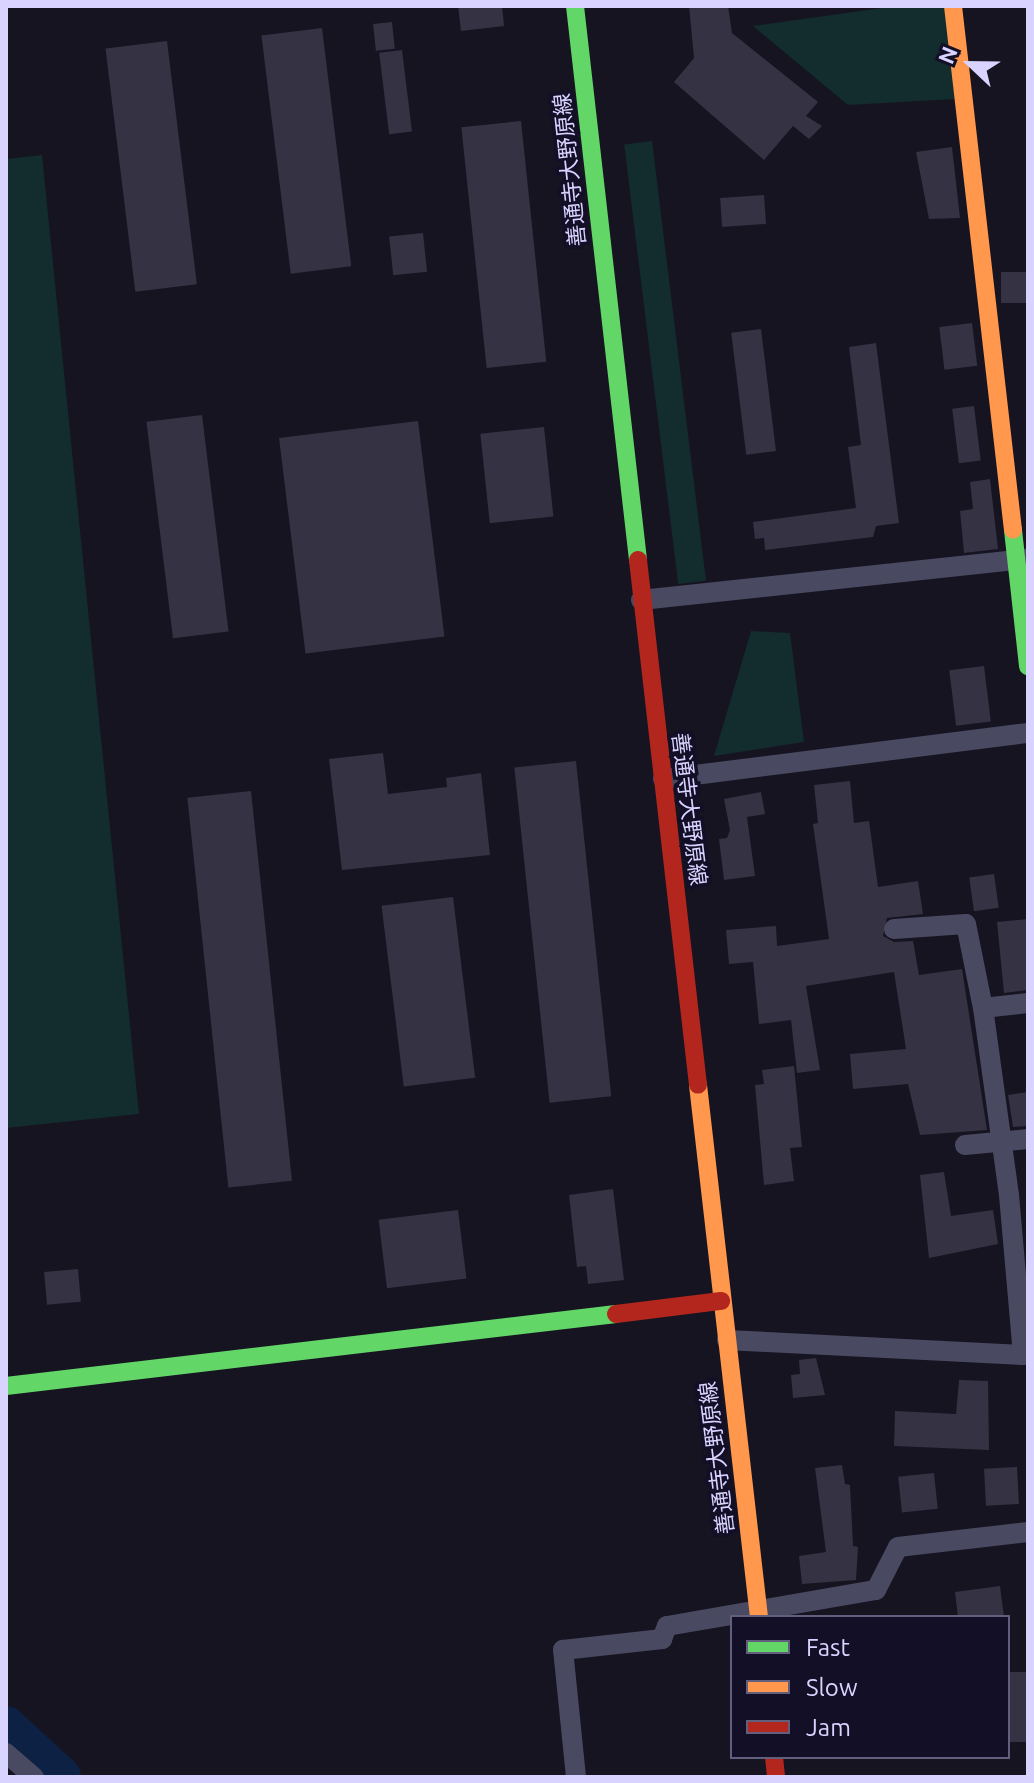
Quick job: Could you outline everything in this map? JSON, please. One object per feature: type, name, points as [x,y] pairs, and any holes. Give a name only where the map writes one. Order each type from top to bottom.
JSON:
[{"type":"main road","name":"善通寺大野原線","points":[[575,6],[758,1613]]},
{"type":"main road","points":[[953,6],[1023,559],[1028,666]]},
{"type":"main road","points":[[6,1386],[721,1301]]},
{"type":"street","points":[[641,600],[1023,559]]},
{"type":"street","points":[[663,779],[1028,733]]},
{"type":"street","points":[[727,1340],[1023,1355],[1021,1256],[983,1008],[966,924],[894,929]]},
{"type":"street","points":[[983,1008],[1028,1003]]},
{"type":"street","points":[[965,1145],[1028,1139]]},
{"type":"street","points":[[758,1613],[876,1590],[898,1547],[1028,1532]]},
{"type":"street","points":[[576,1777],[563,1650],[662,1639],[667,1626],[730,1617]]},
{"type":"street","points":[[6,1753],[34,1777]]},
{"type":"green space","points":[[896,6],[946,6],[955,99],[848,105],[753,26]]},
{"type":"green space","points":[[652,141],[706,581],[678,584],[624,144]]},
{"type":"green space","points":[[42,155],[139,1114],[6,1128],[6,159]]},
{"type":"green space","points":[[751,631],[790,633],[804,742],[714,756]]},
{"type":"building","points":[[458,6],[502,6],[504,26],[461,31]]},
{"type":"building","points":[[689,6],[728,6],[732,33],[818,102],[806,116],[822,126],[809,139],[793,126],[764,160],[674,82],[694,58]]},
{"type":"building","points":[[392,22],[395,49],[376,51],[373,24]]},
{"type":"building","points":[[322,28],[351,266],[291,274],[261,35]]},
{"type":"building","points":[[167,41],[197,284],[135,292],[105,49]]},
{"type":"building","points":[[402,50],[412,131],[389,134],[379,53]]},
{"type":"building","points":[[521,121],[546,362],[487,368],[461,127]]},
{"type":"building","points":[[952,147],[960,218],[929,219],[916,152]]},
{"type":"building","points":[[764,195],[766,224],[722,227],[720,198]]},
{"type":"building","points":[[423,233],[427,272],[393,275],[389,237]]},
{"type":"building","points":[[1001,272],[1028,272],[1028,303],[1001,303]]},
{"type":"building","points":[[972,323],[977,366],[944,370],[939,327]]},
{"type":"building","points":[[761,329],[776,451],[746,455],[731,333]]},
{"type":"building","points":[[876,343],[899,523],[876,526],[873,537],[765,550],[764,538],[755,539],[753,522],[856,508],[848,447],[861,445],[849,347]]},
{"type":"building","points":[[974,406],[981,461],[959,463],[952,409]]},
{"type":"building","points":[[202,415],[229,631],[173,638],[146,422]]},
{"type":"building","points":[[418,421],[444,636],[305,653],[279,438]]},
{"type":"building","points":[[544,427],[553,517],[490,523],[480,434]]},
{"type":"building","points":[[990,479],[998,549],[964,553],[960,511],[973,509],[970,482]]},
{"type":"building","points":[[984,666],[991,722],[956,726],[949,670]]},
{"type":"building","points":[[383,753],[388,794],[447,787],[446,778],[481,773],[490,855],[342,870],[329,759]]},
{"type":"building","points":[[576,761],[611,1096],[550,1103],[514,767]]},
{"type":"building","points":[[850,781],[854,823],[869,821],[878,887],[918,881],[923,914],[887,918],[883,936],[894,942],[913,941],[919,975],[962,969],[987,1130],[920,1135],[908,1084],[853,1089],[850,1054],[906,1049],[894,972],[806,986],[820,1070],[797,1073],[791,1020],[759,1024],[753,962],[729,964],[726,930],[776,926],[777,946],[829,939],[813,824],[818,823],[814,785]]},
{"type":"building","points":[[251,791],[292,1181],[228,1188],[187,798]]},
{"type":"building","points":[[761,792],[765,814],[747,817],[755,876],[724,880],[719,839],[727,838],[730,830],[724,799]]},
{"type":"building","points":[[994,874],[999,908],[974,911],[969,877]]},
{"type":"building","points":[[453,897],[475,1078],[404,1086],[382,906]]},
{"type":"building","points":[[1028,919],[1028,990],[1004,993],[997,922]]},
{"type":"building","points":[[794,1066],[802,1147],[790,1148],[794,1181],[764,1185],[755,1085],[764,1084],[762,1070]]},
{"type":"building","points":[[1028,1092],[1028,1126],[1013,1127],[1008,1095]]},
{"type":"building","points":[[944,1172],[951,1216],[993,1210],[998,1244],[929,1258],[920,1175]]},
{"type":"building","points":[[613,1189],[624,1280],[588,1284],[586,1266],[577,1267],[569,1195]]},
{"type":"building","points":[[458,1210],[466,1278],[387,1288],[379,1220]]},
{"type":"building","points":[[78,1269],[81,1302],[47,1305],[44,1272]]},
{"type":"building","points":[[816,1358],[825,1395],[793,1398],[791,1375],[800,1374],[799,1360]]},
{"type":"building","points":[[959,1380],[988,1381],[989,1450],[894,1446],[895,1411],[956,1414]]},
{"type":"building","points":[[842,1465],[845,1484],[850,1485],[853,1546],[858,1547],[856,1580],[802,1584],[799,1556],[826,1552],[815,1468]]},
{"type":"building","points":[[1017,1467],[1019,1504],[986,1506],[984,1469]]},
{"type":"building","points":[[934,1473],[938,1509],[902,1513],[898,1477]]},
{"type":"building","points":[[1000,1586],[1004,1615],[958,1615],[955,1592]]},
{"type":"building","points":[[1010,1672],[1028,1672],[1028,1742],[1010,1742]]},
{"type":"waterway","points":[[6,1726],[61,1777]]},
{"type":"traffic: fast","points":[[575,6],[638,560]]},
{"type":"traffic: fast","points":[[1013,530],[1028,666]]},
{"type":"traffic: fast","points":[[6,1386],[616,1314]]},
{"type":"traffic: slow","points":[[953,6],[1013,530]]},
{"type":"traffic: slow","points":[[698,1085],[759,1615]]},
{"type":"traffic: jam","points":[[638,560],[698,1085]]},
{"type":"traffic: jam","points":[[616,1314],[721,1301]]},
{"type":"traffic: jam","points":[[774,1759],[776,1777]]}]
